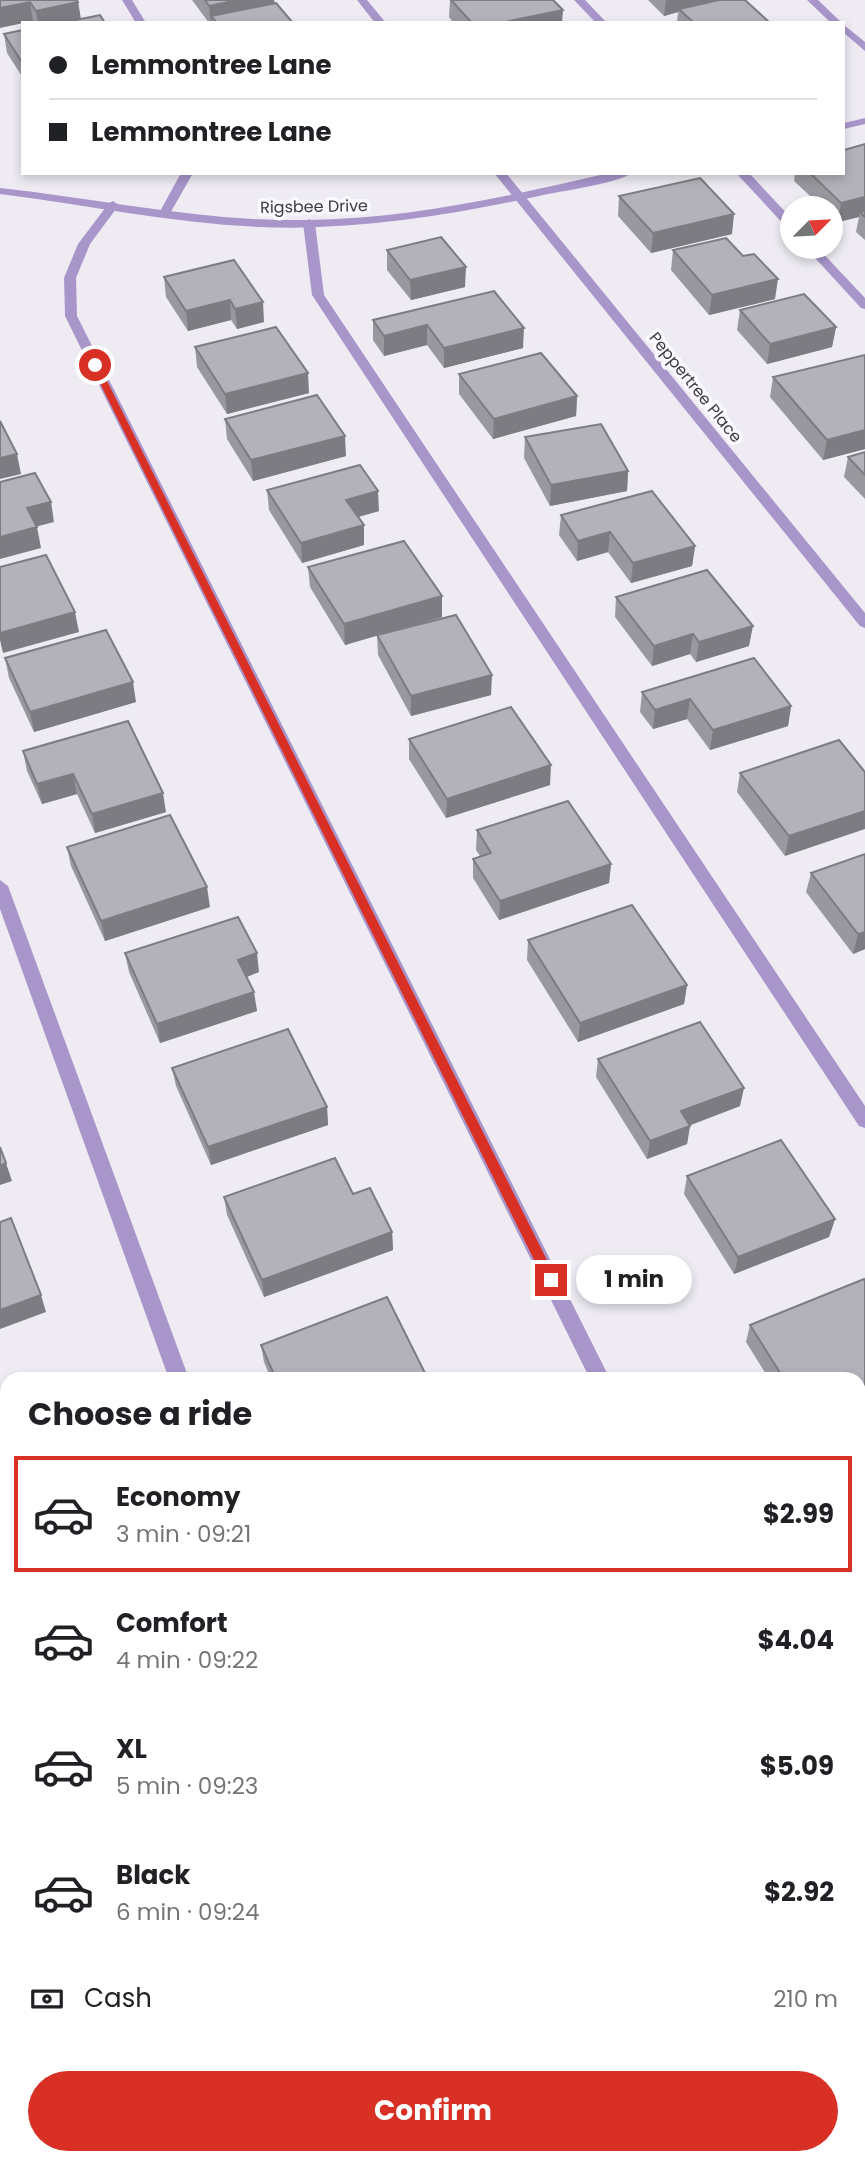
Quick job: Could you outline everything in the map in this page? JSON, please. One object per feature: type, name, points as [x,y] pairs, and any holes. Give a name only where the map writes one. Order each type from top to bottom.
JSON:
[{"type":"street","points":[[127,0],[140,21]]},
{"type":"street","points":[[362,0],[379,21]]},
{"type":"street","points":[[579,0],[600,21]]},
{"type":"street","points":[[812,0],[835,21]]},
{"type":"street","points":[[845,30],[865,48]]},
{"type":"street","points":[[845,126],[865,121]]},
{"type":"street","points":[[164,215],[186,175]]},
{"type":"street","name":"Peppertree Place","points":[[502,175],[865,623]]},
{"type":"street","name":"Rigsbee Drive","points":[[0,191],[113,205],[164,215],[261,223],[346,223],[423,216],[617,175]]},
{"type":"street","points":[[744,175],[780,213]]},
{"type":"street","points":[[113,205],[84,244],[70,278],[71,316],[597,1372]]},
{"type":"street","points":[[309,223],[318,295],[865,1121]]},
{"type":"street","points":[[822,259],[865,305]]},
{"type":"street","points":[[0,886],[176,1372]]},
{"type":"building","points":[[0,0],[78,2],[36,11],[30,2],[0,8]]},
{"type":"building","points":[[205,0],[238,0],[209,6]]},
{"type":"building","points":[[451,0],[553,0],[563,10],[510,21],[470,21]]},
{"type":"building","points":[[719,0],[745,0],[768,21],[692,21],[679,9]]},
{"type":"building","points":[[276,3],[291,21],[215,21],[211,16]]},
{"type":"building","points":[[100,15],[104,21],[71,21]]},
{"type":"building","points":[[21,30],[21,61],[4,34]]},
{"type":"building","points":[[865,144],[865,197],[844,202],[844,196],[834,196],[812,175],[845,175],[845,150]]},
{"type":"building","points":[[700,178],[734,214],[653,233],[619,196]]},
{"type":"building","points":[[441,237],[466,267],[410,280],[387,250]]},
{"type":"building","points":[[726,238],[743,256],[754,254],[778,279],[712,295],[673,250]]},
{"type":"building","points":[[234,260],[263,302],[235,309],[230,300],[186,311],[164,277]]},
{"type":"building","points":[[494,291],[524,328],[444,348],[427,325],[384,336],[373,320]]},
{"type":"building","points":[[804,294],[836,327],[770,344],[740,310]]},
{"type":"building","points":[[276,327],[308,373],[225,394],[195,347]]},
{"type":"building","points":[[541,353],[577,396],[494,419],[459,374]]},
{"type":"building","points":[[865,355],[865,430],[827,440],[773,377]]},
{"type":"building","points":[[317,395],[345,436],[251,460],[225,419]]},
{"type":"building","points":[[0,421],[17,454],[0,458]]},
{"type":"building","points":[[601,424],[628,471],[551,485],[525,437]]},
{"type":"building","points":[[865,452],[865,475],[848,457]]},
{"type":"building","points":[[360,465],[378,491],[346,500],[364,525],[301,543],[267,490]]},
{"type":"building","points":[[35,473],[51,502],[27,508],[37,527],[0,537],[0,482]]},
{"type":"building","points":[[652,491],[695,546],[633,563],[610,532],[578,541],[561,515]]},
{"type":"building","points":[[404,541],[442,596],[344,624],[308,567]]},
{"type":"building","points":[[46,555],[75,612],[0,633],[0,567]]},
{"type":"building","points":[[707,570],[753,626],[699,642],[693,634],[654,646],[616,597]]},
{"type":"building","points":[[456,615],[492,675],[411,696],[377,635]]},
{"type":"building","points":[[106,630],[133,682],[30,712],[5,658]]},
{"type":"building","points":[[754,658],[791,706],[713,730],[690,699],[655,710],[642,692]]},
{"type":"building","points":[[511,707],[551,765],[447,799],[409,739]]},
{"type":"building","points":[[128,721],[163,793],[92,814],[73,774],[37,784],[23,751]]},
{"type":"building","points":[[839,740],[865,772],[865,811],[789,836],[740,773]]},
{"type":"building","points":[[568,801],[611,864],[500,901],[473,859],[491,853],[477,830]]},
{"type":"building","points":[[170,815],[207,887],[101,921],[67,847]]},
{"type":"building","points":[[865,854],[865,932],[858,934],[811,873]]},
{"type":"building","points":[[632,905],[687,985],[580,1023],[528,940]]},
{"type":"building","points":[[238,917],[257,953],[238,960],[254,992],[157,1024],[125,953]]},
{"type":"building","points":[[700,1022],[744,1088],[681,1111],[690,1126],[650,1141],[598,1059]]},
{"type":"building","points":[[288,1029],[327,1107],[208,1147],[172,1068]]},
{"type":"building","points":[[781,1140],[835,1219],[738,1257],[687,1176]]},
{"type":"building","points":[[0,1147],[6,1163],[0,1166]]},
{"type":"building","points":[[335,1158],[353,1194],[370,1188],[392,1232],[262,1280],[224,1197]]},
{"type":"building","points":[[11,1218],[41,1295],[0,1310],[0,1222]]},
{"type":"building","points":[[864,1279],[865,1372],[780,1372],[750,1325]]},
{"type":"building","points":[[387,1297],[424,1372],[273,1372],[261,1345]]},
{"type":"route","points":[[95,365],[551,1280]]}]
